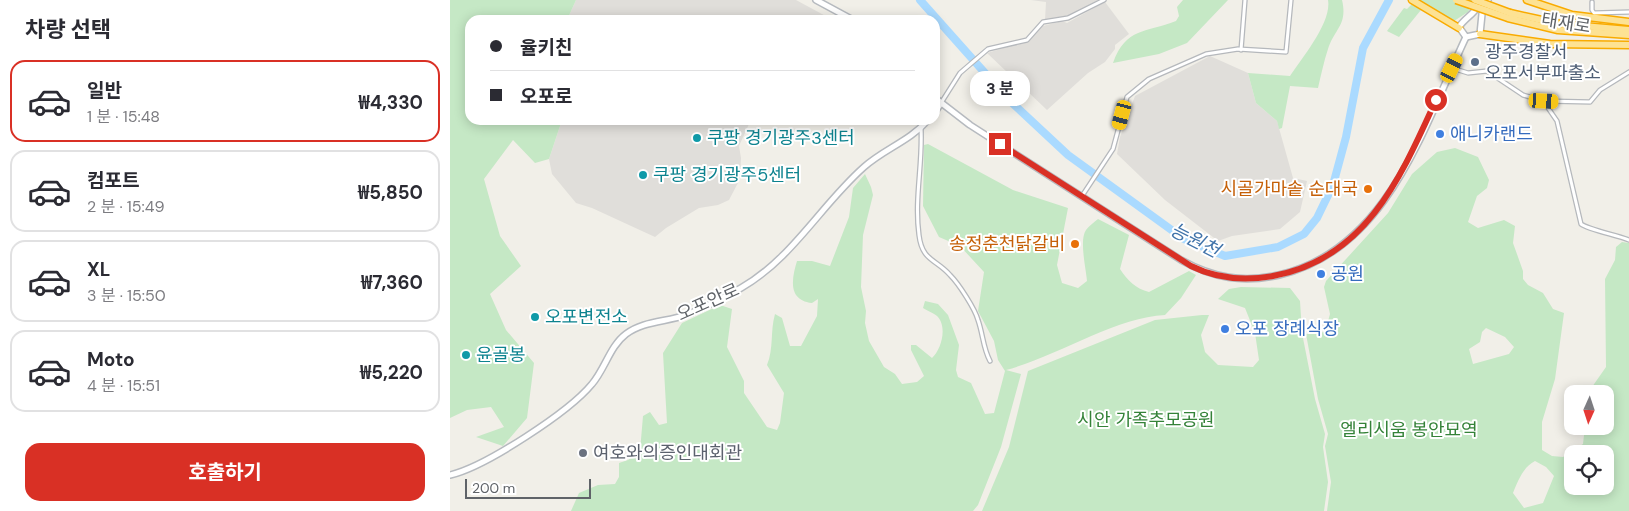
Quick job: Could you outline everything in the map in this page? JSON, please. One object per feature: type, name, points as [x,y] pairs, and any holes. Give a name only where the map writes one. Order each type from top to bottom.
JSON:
[{"type":"highway","points":[[1412,0],[1459,28]]},
{"type":"highway","points":[[1456,0],[1509,15]]},
{"type":"highway","name":"태재로","points":[[1475,0],[1509,15],[1558,30],[1629,35]]},
{"type":"highway","points":[[1527,0],[1572,15],[1599,20],[1629,22]]},
{"type":"highway","name":"태재로","points":[[1509,15],[1560,24],[1629,30]]},
{"type":"highway","points":[[1480,34],[1550,44],[1629,45]]},
{"type":"street","points":[[816,0],[844,15]]},
{"type":"street","points":[[1104,0],[1068,18],[1043,22],[1027,40],[988,49],[960,73],[941,103],[970,125],[1169,253],[1206,273],[1246,279],[1300,269],[1318,262],[1341,247],[1385,200],[1403,172],[1466,37]]},
{"type":"street","points":[[1241,50],[1245,0]]},
{"type":"street","points":[[1081,198],[1113,149],[1127,97],[1149,79],[1206,54],[1241,50],[1286,52],[1291,0]]},
{"type":"street","points":[[1466,37],[1459,28],[1464,20],[1473,15],[1480,0]]},
{"type":"street","points":[[1466,37],[1480,34],[1482,14],[1488,0]]},
{"type":"street","points":[[1592,2],[1594,13],[1629,12]]},
{"type":"street","points":[[1452,68],[1468,73],[1487,72],[1524,95],[1544,101],[1590,102],[1600,90],[1629,72]]},
{"type":"street","points":[[1544,101],[1557,121],[1581,224],[1587,228],[1598,229],[1629,240]]},
{"type":"street","name":"오포안로","points":[[450,475],[479,465],[566,409],[592,385],[618,342],[633,329],[695,311],[737,290],[760,275],[791,248],[865,166],[901,144],[924,125]]},
{"type":"street","points":[[921,128],[922,144],[918,182],[919,236],[924,255],[950,274],[964,295],[978,319],[986,353],[990,360]]},
{"type":"shaded area","points":[[576,0],[796,0],[824,15],[569,15]]},
{"type":"shaded area","points":[[1031,0],[1098,0],[1069,16],[1045,20],[1046,2]]},
{"type":"shaded area","points":[[1105,2],[1129,34],[1115,45],[1115,49],[1105,62],[1088,73],[1047,110],[987,53],[1027,41],[1043,26],[1062,21],[1067,23]]},
{"type":"shaded area","points":[[1210,56],[1248,73],[1256,103],[1277,121],[1293,178],[1307,181],[1300,212],[1280,229],[1232,236],[1218,241],[1165,200],[1117,154],[1120,137],[1135,96]]},
{"type":"shaded area","points":[[560,125],[749,125],[739,146],[741,158],[740,179],[729,200],[718,205],[699,208],[655,237],[592,208],[576,203],[552,174],[549,159]]},
{"type":"green space","points":[[450,0],[576,0],[569,15],[465,15],[465,125],[560,125],[549,159],[535,163],[513,140],[484,179],[500,236],[521,266],[490,294],[506,330],[534,363],[527,418],[503,446],[476,437],[504,427],[491,407],[467,410],[450,418]]},
{"type":"green space","points":[[1183,0],[1228,0],[1187,43],[1159,54],[1113,63],[1118,51],[1131,37],[1146,30],[1176,21],[1179,16],[1177,7]]},
{"type":"green space","points":[[1328,0],[1342,0],[1343,15],[1342,21],[1328,49],[1318,88],[1290,86],[1282,128],[1279,129],[1277,121],[1256,103],[1248,73],[1290,76],[1321,29],[1328,9]]},
{"type":"green space","points":[[1416,0],[1474,0],[1468,12],[1454,21],[1425,5],[1399,37],[1387,31],[1404,8],[1407,9]]},
{"type":"green space","points":[[928,144],[1013,190],[1068,208],[1057,265],[1062,283],[1078,288],[1087,281],[1083,240],[1087,229],[1098,219],[1129,235],[1120,269],[1140,289],[1149,292],[1189,271],[1196,275],[1181,298],[1165,315],[1146,317],[1106,330],[1006,370],[1021,374],[1001,447],[978,505],[973,511],[571,511],[579,493],[598,485],[615,484],[619,477],[619,463],[628,460],[640,451],[643,416],[650,412],[659,425],[667,423],[663,353],[682,323],[720,305],[732,309],[727,347],[744,381],[744,393],[767,427],[777,430],[780,423],[784,393],[767,365],[775,314],[782,318],[790,346],[801,346],[817,316],[818,299],[812,303],[804,301],[798,298],[795,293],[793,281],[797,261],[812,261],[830,266],[849,217],[853,188],[865,174],[873,195],[863,235],[861,287],[869,341],[884,367],[895,374],[902,384],[917,382],[924,376],[911,350],[911,345],[916,345],[932,358],[938,350],[943,332],[942,326],[937,316],[923,308],[925,301],[938,304],[948,315],[959,345],[956,370],[958,377],[971,383],[985,414],[994,413],[1005,371],[998,360],[994,341],[978,311],[984,272],[960,246],[939,237],[923,206],[924,145]]},
{"type":"green space","name":"엘리시움 봉안묘역","points":[[1455,148],[1478,157],[1489,180],[1487,188],[1477,196],[1468,222],[1478,228],[1504,220],[1515,226],[1513,243],[1523,271],[1523,279],[1528,285],[1543,293],[1553,309],[1564,313],[1555,379],[1542,422],[1542,450],[1552,456],[1564,456],[1564,495],[1614,495],[1614,445],[1581,445],[1584,435],[1614,435],[1614,385],[1593,385],[1606,367],[1605,279],[1615,260],[1616,247],[1622,242],[1629,243],[1629,511],[1327,511],[1331,482],[1325,446],[1328,434],[1318,399],[1306,334],[1325,332],[1330,314],[1324,287],[1326,281],[1388,213],[1412,174],[1437,152]],"holes":[[[1486,328],[1505,337],[1514,347],[1509,354],[1473,364],[1469,349],[1480,342],[1482,332]],[[1535,461],[1546,467],[1554,476],[1543,503],[1524,508],[1513,493],[1521,475]]]},
{"type":"green space","name":"시안 가족추모공원","points":[[1241,287],[1290,288],[1300,301],[1302,333],[1315,399],[1325,434],[1323,447],[1328,482],[1324,511],[982,511],[1009,447],[1028,371],[1155,320],[1202,315],[1209,315],[1201,335],[1205,352],[1218,365],[1253,367],[1259,360],[1255,333],[1245,308],[1218,299],[1229,289]]},
{"type":"waterway","name":"능원천","points":[[920,0],[933,15]]},
{"type":"waterway","name":"능원천","points":[[940,22],[1009,100],[1068,155],[1184,239],[1225,256],[1278,247],[1304,234],[1317,218],[1333,185],[1346,137],[1363,48],[1389,0]]},
{"type":"place","name":"광주경찰서 오포서부파출소","points":[[1475,62]]},
{"type":"place","name":"애니카랜드","points":[[1440,134]]},
{"type":"place","name":"쿠팡 경기광주3센터","points":[[697,138]]},
{"type":"place","name":"쿠팡 경기광주5센터","points":[[643,175]]},
{"type":"place","name":"시골가마솥 순대국","points":[[1368,189]]},
{"type":"place","name":"송정춘천닭갈비","points":[[1075,244]]},
{"type":"place","name":"공원","points":[[1321,274]]},
{"type":"place","name":"오포변전소","points":[[535,317]]},
{"type":"place","name":"오포 장례식장","points":[[1225,329]]},
{"type":"place","name":"윤골봉","points":[[466,355]]},
{"type":"place","name":"여호와의증인대회관","points":[[583,453]]},
{"type":"route","points":[[1000,144],[1081,198],[1191,266],[1206,273],[1225,278],[1256,278],[1287,273],[1310,266],[1326,258],[1349,240],[1385,200],[1403,172],[1436,100]]}]
